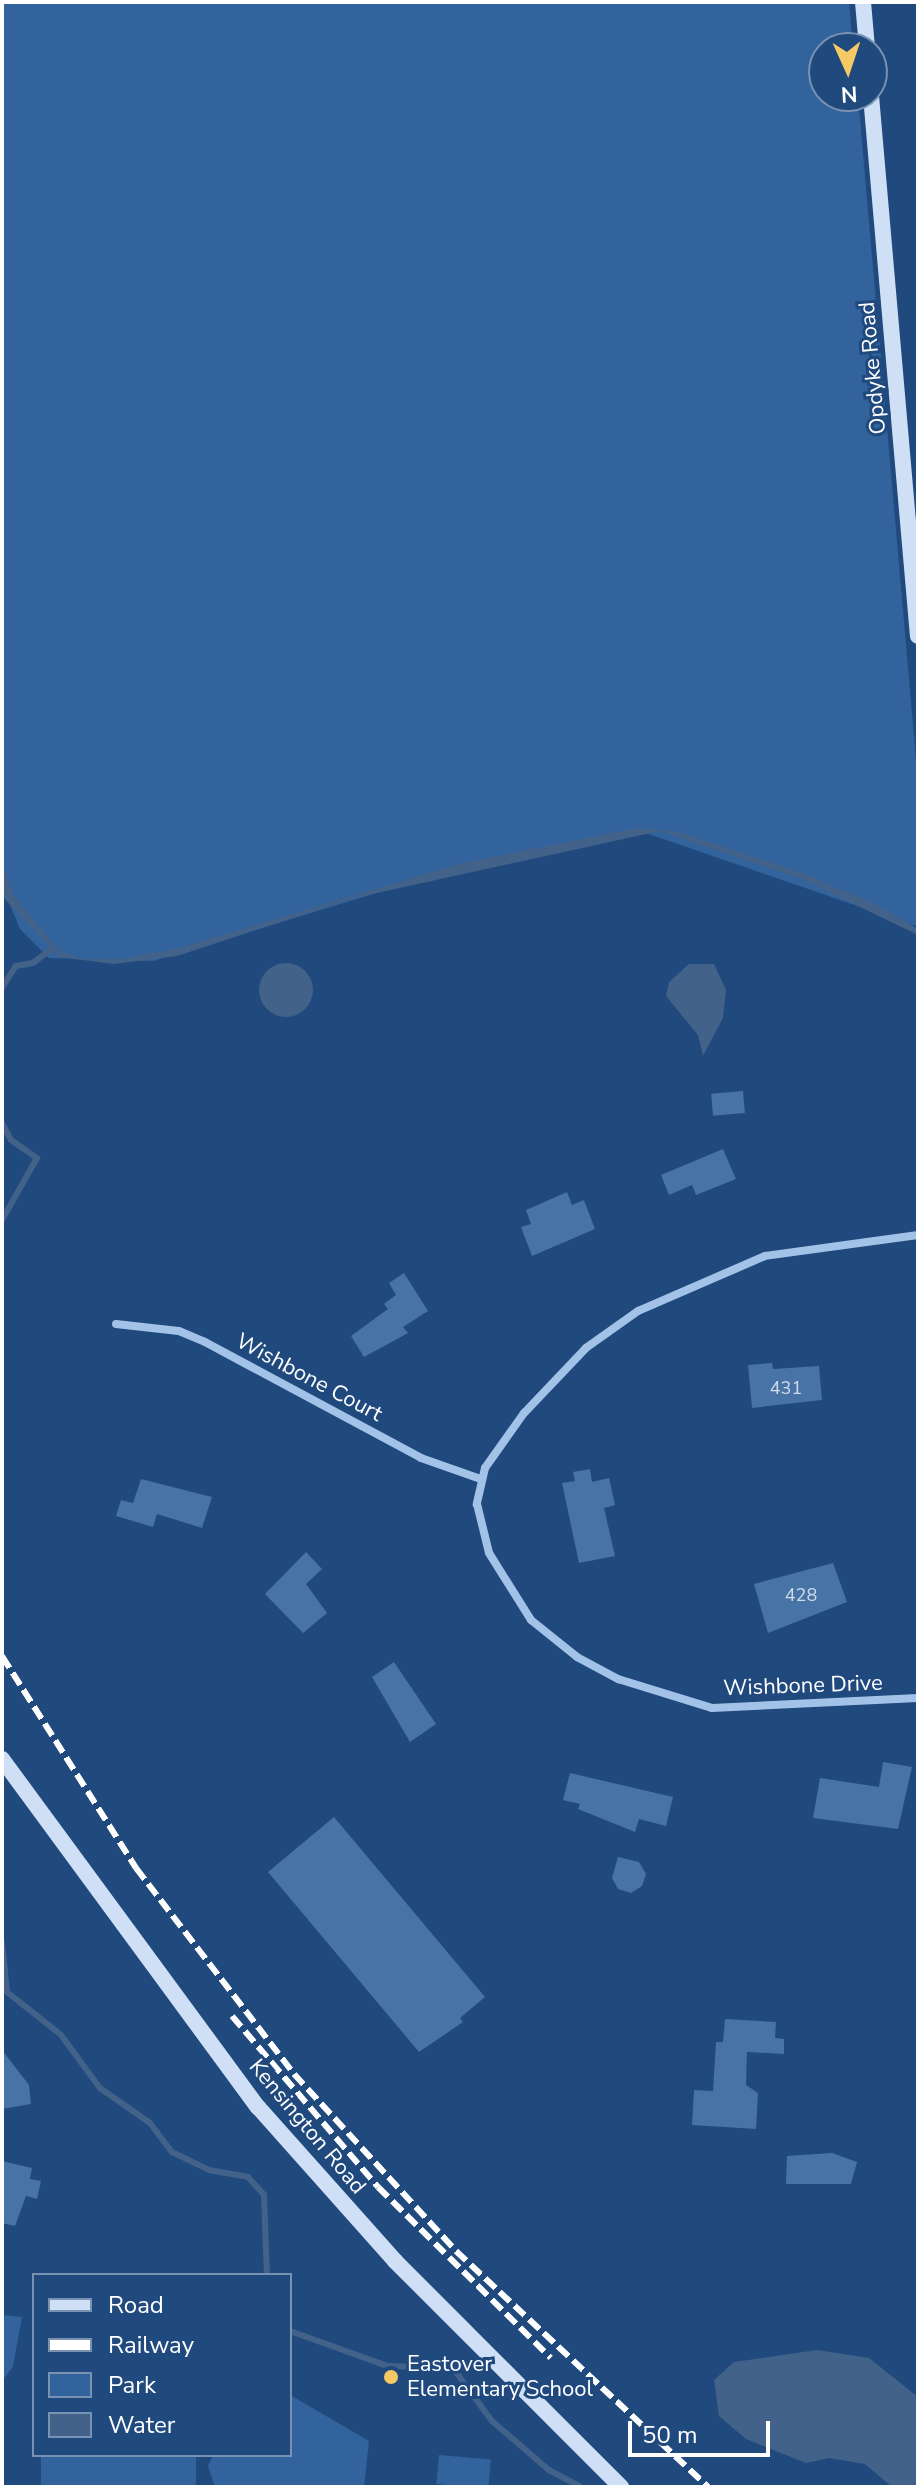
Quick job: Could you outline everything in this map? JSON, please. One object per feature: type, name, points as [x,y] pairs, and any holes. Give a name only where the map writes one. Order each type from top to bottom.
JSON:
[{"type":"street","points":[[863,2],[866,32]]},
{"type":"street","name":"Opdyke Road","points":[[872,112],[918,636]]},
{"type":"street","points":[[481,1479],[505,1436],[556,1377],[638,1311],[765,1256],[918,1235]]},
{"type":"street","name":"Wishbone Court","points":[[116,1324],[192,1337],[421,1458],[481,1479]]},
{"type":"street","name":"Wishbone Drive","points":[[481,1479],[482,1535],[507,1587],[543,1632],[599,1669],[661,1696],[712,1708],[918,1698]]},
{"type":"street","name":"Kensington Road","points":[[2,1759],[268,2118],[395,2261],[621,2487]]},
{"type":"green space","points":[[2,2],[849,2],[852,32],[808,32],[808,112],[859,112],[918,782],[918,927],[646,833],[390,889],[153,961],[49,958],[20,929],[2,885]]},
{"type":"green space","points":[[2,2315],[22,2317],[13,2366],[2,2382]]},
{"type":"green space","points":[[292,2396],[369,2441],[364,2487],[215,2487],[208,2466],[212,2457],[292,2457]]},
{"type":"green space","points":[[439,2455],[491,2460],[488,2487],[436,2484]]},
{"type":"green space","points":[[41,2457],[196,2457],[196,2487],[41,2487]]},
{"type":"water","points":[[637,828],[676,831],[800,872],[875,904],[918,929],[918,935],[802,879],[660,831],[354,898],[177,956],[114,964],[59,957],[2,896],[2,862],[13,894],[57,949],[82,959],[120,959],[176,949],[462,863]]},
{"type":"water","points":[[286,963],[305,971],[313,990],[305,1009],[286,1017],[267,1009],[259,990],[267,971]]},
{"type":"water","points":[[689,964],[714,964],[726,990],[723,1018],[703,1056],[698,1035],[666,996],[669,982]]},
{"type":"water","points":[[817,2350],[869,2358],[918,2397],[918,2487],[892,2487],[865,2464],[829,2458],[806,2463],[746,2439],[719,2416],[714,2380],[734,2362]]},
{"type":"building","points":[[743,1091],[745,1113],[713,1116],[711,1094]]},
{"type":"building","points":[[723,1149],[736,1179],[696,1195],[692,1185],[669,1195],[661,1175]]},
{"type":"building","points":[[567,1192],[572,1205],[584,1200],[595,1229],[532,1256],[521,1227],[531,1224],[526,1210]]},
{"type":"building","points":[[404,1273],[428,1311],[403,1327],[408,1333],[364,1357],[351,1336],[388,1309],[384,1304],[396,1295],[389,1283]]},
{"type":"building","points":[[772,1363],[773,1369],[819,1366],[822,1400],[752,1408],[748,1365]]},
{"type":"building","points":[[590,1469],[592,1482],[609,1478],[615,1505],[604,1508],[615,1556],[579,1563],[562,1483],[575,1481],[573,1472]]},
{"type":"building","points":[[141,1479],[212,1497],[202,1528],[157,1514],[153,1527],[116,1516],[121,1500],[133,1503]]},
{"type":"building","points":[[306,1552],[322,1569],[306,1584],[327,1613],[303,1633],[265,1594]]},
{"type":"building","points":[[833,1563],[847,1602],[768,1633],[754,1584]]},
{"type":"building","points":[[394,1662],[436,1724],[410,1742],[372,1677]]},
{"type":"building","points":[[883,1762],[912,1767],[898,1829],[813,1818],[820,1778],[879,1787]]},
{"type":"building","points":[[570,1773],[673,1797],[666,1826],[639,1819],[635,1832],[578,1809],[580,1804],[563,1800]]},
{"type":"building","points":[[334,1817],[485,1997],[460,2018],[463,2022],[419,2052],[268,1872]]},
{"type":"building","points":[[618,1857],[639,1862],[646,1874],[642,1886],[631,1893],[618,1889],[612,1878]]},
{"type":"building","points":[[725,2019],[776,2022],[775,2038],[784,2039],[784,2054],[747,2052],[746,2085],[758,2093],[756,2129],[692,2125],[694,2090],[713,2091],[716,2042],[723,2042]]},
{"type":"building","points":[[2,2050],[29,2085],[31,2104],[2,2109]]},
{"type":"building","points":[[832,2153],[857,2162],[851,2184],[786,2184],[787,2156]]},
{"type":"building","points":[[2,2161],[32,2168],[30,2179],[41,2181],[37,2199],[26,2196],[15,2226],[2,2223]]},
{"type":"waterway","points":[[2,988],[16,966],[33,963],[50,950]]},
{"type":"waterway","points":[[2,1123],[11,1140],[37,1158],[2,1220]]},
{"type":"waterway","points":[[2,1942],[7,1992],[61,2035],[100,2088],[150,2123],[172,2152],[209,2170],[248,2177],[264,2195],[267,2273]]},
{"type":"waterway","points":[[292,2332],[388,2366],[453,2368],[492,2421],[549,2470],[581,2487]]},
{"type":"railway","points":[[2,1656],[136,1868],[294,2074],[456,2251],[708,2487]]},
{"type":"railway","points":[[232,2016],[378,2187],[551,2358]]},
{"type":"place","name":"Eastover Elementary School","points":[[391,2377]]}]
